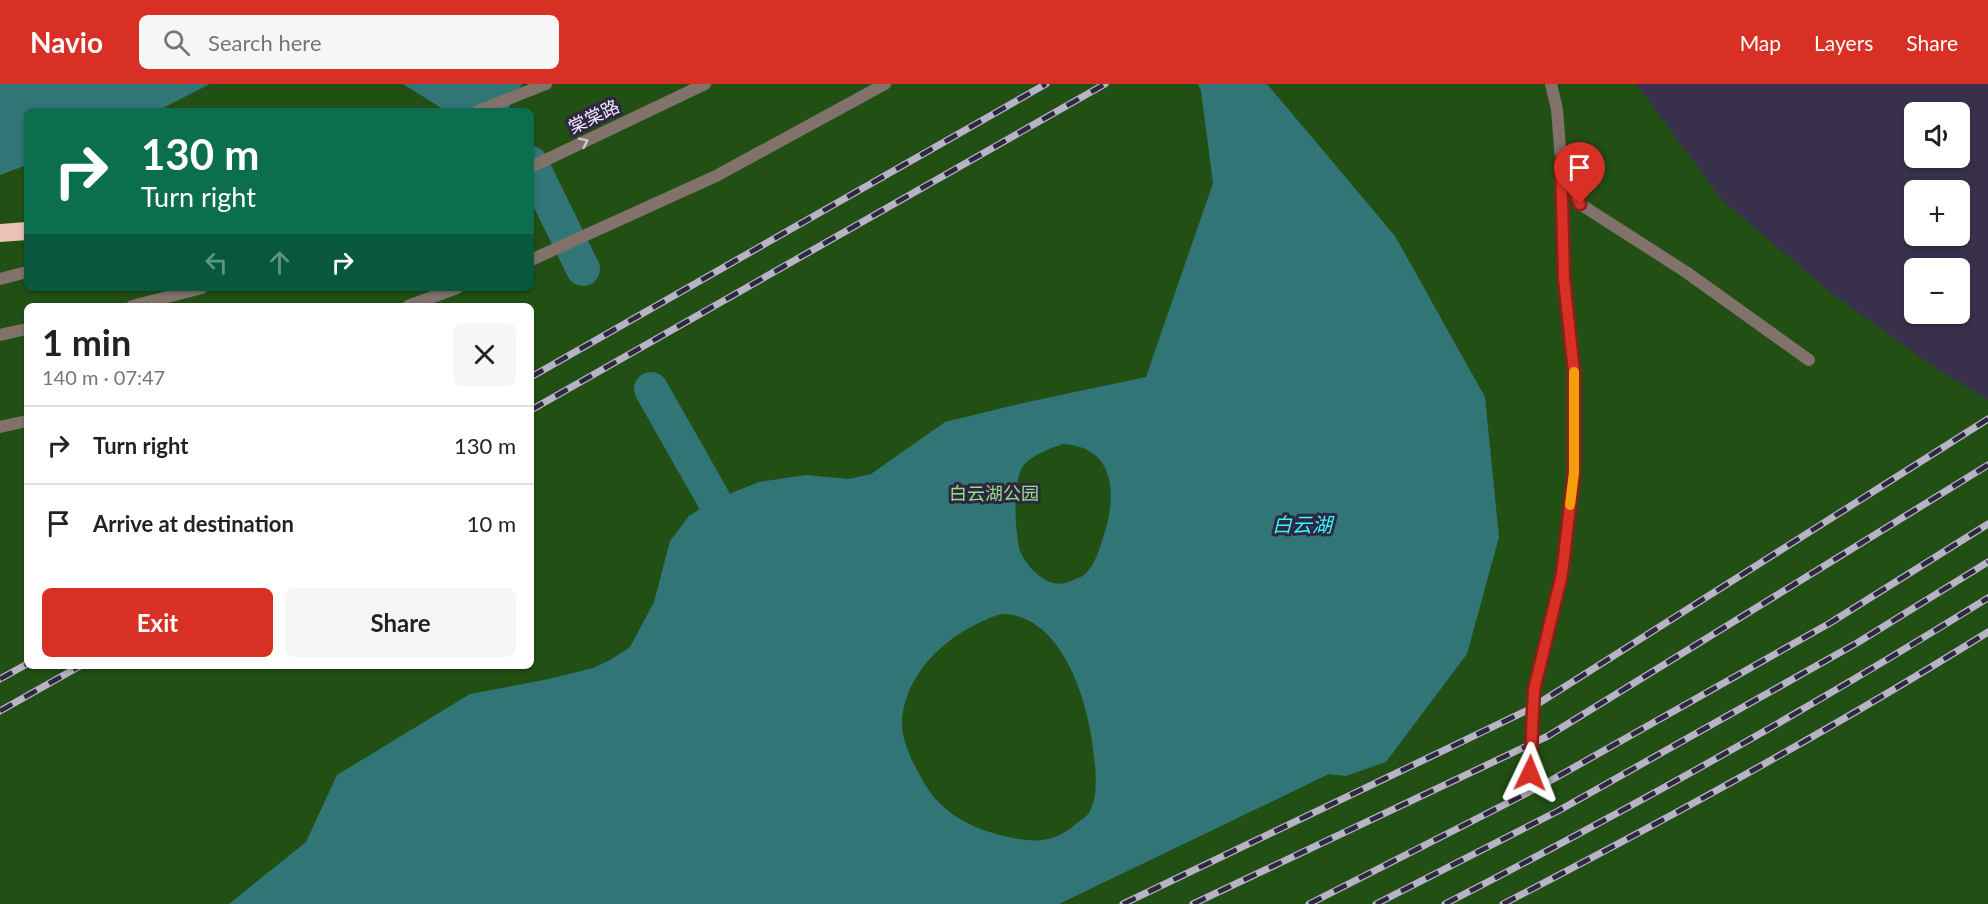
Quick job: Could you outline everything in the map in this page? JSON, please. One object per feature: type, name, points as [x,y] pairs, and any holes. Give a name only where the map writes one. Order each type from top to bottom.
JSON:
[{"type":"highway","points":[[0,233],[24,231]]},
{"type":"street","points":[[486,108],[546,84]]},
{"type":"street","name":"棠棠路","points":[[534,166],[705,84]]},
{"type":"street","points":[[534,259],[716,176],[885,84]]},
{"type":"street","points":[[1530,773],[1534,690],[1562,574],[1574,472],[1574,372],[1564,279],[1561,161],[1557,109],[1551,84]]},
{"type":"street","points":[[1561,161],[1580,204],[1686,273],[1809,360]]},
{"type":"street","points":[[0,279],[24,273]]},
{"type":"street","points":[[144,303],[190,291]]},
{"type":"street","points":[[416,303],[449,291]]},
{"type":"street","points":[[0,335],[24,330]]},
{"type":"street","points":[[0,427],[24,422]]},
{"type":"green space","name":"白云湖公园","points":[[0,84],[1636,84],[1723,201],[1830,292],[1931,365],[1988,400],[1988,904],[0,904]]},
{"type":"water","points":[[0,84],[210,84],[163,108],[24,108],[24,166],[0,175]]},
{"type":"water","points":[[403,84],[522,84],[509,108],[441,108]]},
{"type":"water","name":"白云湖","points":[[1198,84],[1267,84],[1395,236],[1485,397],[1499,537],[1467,654],[1386,762],[1346,776],[1329,774],[1059,904],[229,904],[306,842],[337,775],[470,694],[593,668],[630,647],[654,602],[670,541],[689,516],[714,500],[759,482],[806,475],[849,479],[871,474],[945,422],[1146,377],[1213,183],[1201,91]],"holes":[[[1063,444],[1081,447],[1094,454],[1103,464],[1111,491],[1108,522],[1094,562],[1082,576],[1060,584],[1049,582],[1039,576],[1020,551],[1016,495],[1023,466],[1036,455]],[[1001,614],[1023,618],[1042,629],[1057,646],[1070,667],[1087,714],[1095,770],[1093,805],[1084,818],[1064,833],[1050,839],[1027,840],[999,835],[952,814],[935,799],[925,785],[911,757],[903,733],[905,702],[913,684],[935,653],[966,630]]]},
{"type":"waterway","points":[[534,169],[583,269]]},
{"type":"waterway","points":[[651,389],[714,500],[730,544]]},
{"type":"railway","points":[[534,375],[1046,84]]},
{"type":"railway","points":[[534,408],[1105,84]]},
{"type":"railway","points":[[1123,904],[1528,710],[1988,419]]},
{"type":"railway","points":[[1193,904],[1548,736],[1988,465]]},
{"type":"railway","points":[[1309,904],[1541,786],[1830,623],[1988,524]]},
{"type":"railway","points":[[1376,904],[1558,811],[1857,643],[1988,562]]},
{"type":"railway","points":[[1445,904],[1720,757],[1988,598]]},
{"type":"railway","points":[[1503,904],[1748,773],[1988,632]]},
{"type":"railway","points":[[0,679],[24,666]]},
{"type":"railway","points":[[0,711],[75,669]]},
{"type":"slow traffic","points":[[1570,505],[1574,472],[1574,372]]},
{"type":"route","points":[[1530,773],[1534,690],[1562,574],[1574,472],[1574,372],[1564,279],[1561,161],[1580,204]]}]
